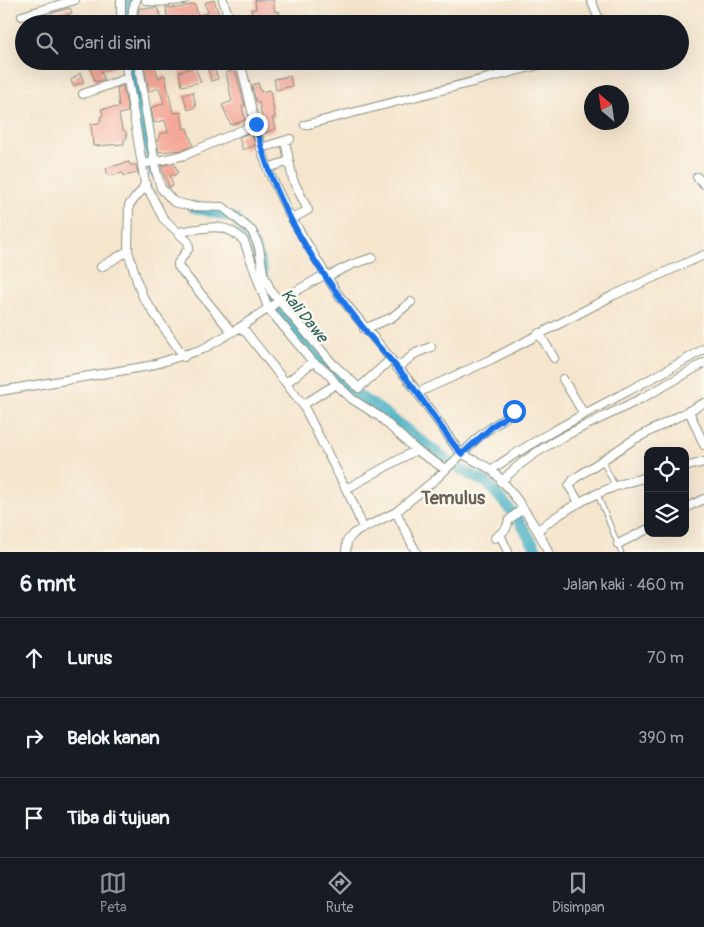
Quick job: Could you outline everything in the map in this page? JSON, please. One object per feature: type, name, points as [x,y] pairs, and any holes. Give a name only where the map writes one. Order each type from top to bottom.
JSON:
[{"type":"street","points":[[25,15],[75,0]]},
{"type":"street","points":[[121,0],[121,15]]},
{"type":"street","points":[[133,15],[136,0]]},
{"type":"street","points":[[146,0],[155,2],[184,0]]},
{"type":"street","points":[[223,0],[228,15]]},
{"type":"street","points":[[591,0],[597,15]]},
{"type":"street","points":[[127,70],[149,162],[160,188],[174,202],[191,206],[223,207],[252,231],[259,247],[263,273],[273,305],[301,324],[332,363],[359,388],[390,360]]},
{"type":"street","points":[[139,70],[149,162],[142,190],[129,205],[128,251],[143,297],[184,357]]},
{"type":"street","points":[[242,70],[261,148],[268,168],[292,219],[325,276],[364,329],[398,368],[460,456],[491,470],[502,482],[517,513],[538,530],[548,552]]},
{"type":"street","points":[[305,125],[519,70]]},
{"type":"street","points":[[83,94],[128,78]]},
{"type":"street","points":[[149,162],[185,155],[256,124]]},
{"type":"street","points":[[261,148],[288,140],[289,161],[294,180],[308,210],[292,219]]},
{"type":"street","points":[[268,168],[289,161]]},
{"type":"street","points":[[697,177],[704,184]]},
{"type":"street","points":[[145,183],[164,218],[189,245],[178,266],[235,329],[246,332],[303,404],[346,489],[363,528]]},
{"type":"street","points":[[179,232],[220,227],[237,233],[244,241],[273,305],[313,362],[326,371],[336,384],[352,399],[380,416],[416,450],[447,468]]},
{"type":"street","points":[[100,267],[128,251]]},
{"type":"street","points":[[417,394],[492,359],[614,294],[704,256]]},
{"type":"street","points":[[0,391],[149,366],[184,357],[203,349],[273,305],[325,276],[352,264],[372,258]]},
{"type":"street","points":[[364,329],[391,318],[411,302]]},
{"type":"street","points":[[539,333],[554,358]]},
{"type":"street","points":[[398,368],[416,353],[431,347]]},
{"type":"street","points":[[491,470],[538,439],[652,380],[704,349]]},
{"type":"street","points":[[286,383],[313,362]]},
{"type":"street","points":[[502,482],[529,458],[580,428],[640,400],[704,362]]},
{"type":"street","points":[[563,379],[584,414]]},
{"type":"street","points":[[303,404],[336,384]]},
{"type":"street","points":[[579,502],[570,487],[570,482],[633,440],[704,403]]},
{"type":"street","points":[[346,552],[347,541],[363,528],[396,512],[494,425],[514,411]]},
{"type":"street","points":[[689,411],[704,445]]},
{"type":"street","points":[[346,489],[416,450]]},
{"type":"street","points":[[689,466],[704,462]]},
{"type":"street","points":[[538,530],[579,502],[597,493],[644,478]]},
{"type":"street","points":[[689,506],[704,499]]},
{"type":"street","points":[[396,512],[416,552]]},
{"type":"street","points":[[508,552],[497,536],[506,529],[517,513]]},
{"type":"street","points":[[619,548],[644,532]]},
{"type":"lane","points":[[602,460],[616,486]]},
{"type":"lane","points":[[597,493],[619,548]]},
{"type":"building","points":[[214,0],[219,15],[201,15],[208,13],[205,3]]},
{"type":"building","points":[[255,0],[273,0],[275,12],[279,11],[279,15],[252,15],[251,9],[256,9]]},
{"type":"building","points":[[195,4],[198,15],[167,15],[166,7],[178,8]]},
{"type":"building","points":[[70,8],[72,13],[53,15],[52,13]]},
{"type":"building","points":[[139,8],[157,8],[161,15],[139,15]]},
{"type":"building","points":[[91,70],[105,70],[101,71],[104,80],[95,82]]},
{"type":"building","points":[[145,70],[156,70],[159,78],[165,75],[173,113],[181,112],[184,129],[187,128],[193,146],[183,150],[159,152],[157,140],[159,139],[159,134],[168,132],[165,120],[154,123],[151,108],[164,103],[159,88],[149,91]]},
{"type":"building","points":[[196,70],[201,82],[182,86],[179,72]]},
{"type":"building","points":[[208,70],[215,70],[218,79],[211,81]]},
{"type":"building","points":[[235,70],[245,105],[242,106],[245,120],[231,125],[222,105],[232,101],[226,73]]},
{"type":"building","points":[[80,73],[84,82],[73,86],[71,80]]},
{"type":"building","points":[[290,76],[292,86],[276,90],[274,79]]},
{"type":"building","points":[[258,83],[261,92],[270,90],[275,118],[272,118],[276,129],[265,133],[259,101],[256,102],[252,85]]},
{"type":"building","points":[[123,86],[128,112],[119,114],[122,129],[126,132],[127,138],[124,140],[124,144],[93,146],[91,124],[100,123],[101,116],[103,115],[101,109],[119,107],[117,88]]},
{"type":"building","points":[[193,92],[196,107],[188,110],[183,95]]},
{"type":"building","points":[[251,132],[255,145],[243,150],[239,137]]},
{"type":"building","points":[[129,162],[130,165],[136,165],[138,173],[124,176],[123,173],[108,176],[106,168]]},
{"type":"building","points":[[174,163],[178,172],[175,175],[170,175],[173,186],[169,188],[161,166]]},
{"type":"waterway","name":"Kali Dawe","points":[[127,15],[129,0]]},
{"type":"waterway","name":"Kali Dawe","points":[[133,70],[154,172]]},
{"type":"waterway","name":"Kali Dawe","points":[[193,207],[234,218],[254,244],[262,269],[264,289],[273,307],[334,375],[354,393],[378,408],[445,459],[487,483],[518,519],[538,552]]},
{"type":"district","name":"Temulus","points":[[453,498]]},
{"type":"route","points":[[256,124],[269,172],[288,212],[324,275],[364,329],[410,382],[458,450],[462,454],[494,425],[514,411]]}]
